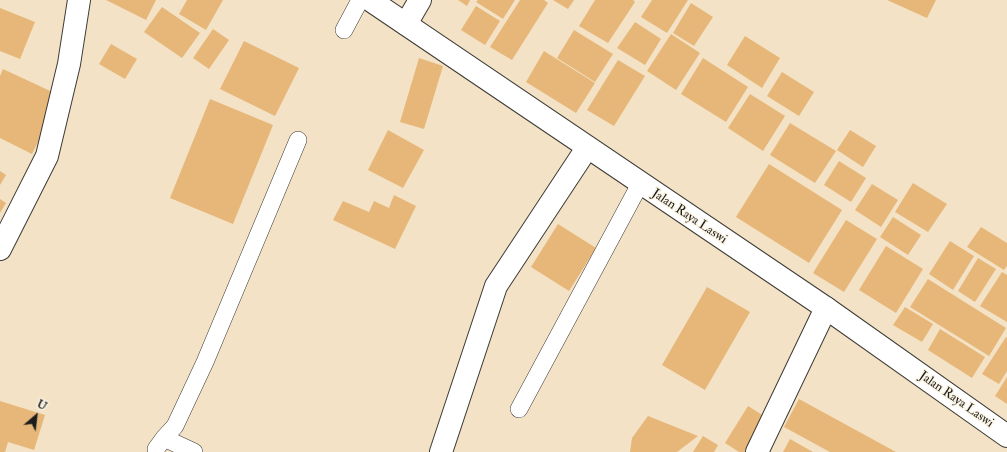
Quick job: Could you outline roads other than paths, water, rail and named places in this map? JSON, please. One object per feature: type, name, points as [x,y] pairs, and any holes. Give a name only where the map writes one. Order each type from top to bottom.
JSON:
[{"type":"street","points":[[0,248],[48,156],[69,64],[79,0]]},
{"type":"street","name":"Jalan Raya Laswi","points":[[370,0],[640,184],[826,308],[1007,436]]},
{"type":"street","points":[[406,24],[420,0]]},
{"type":"street","points":[[441,452],[496,286],[587,148]]},
{"type":"street","points":[[757,452],[826,308]]},
{"type":"lane","points":[[344,30],[360,0]]},
{"type":"lane","points":[[194,452],[160,443],[175,426],[205,362],[298,140]]},
{"type":"lane","points":[[519,409],[640,184]]}]
